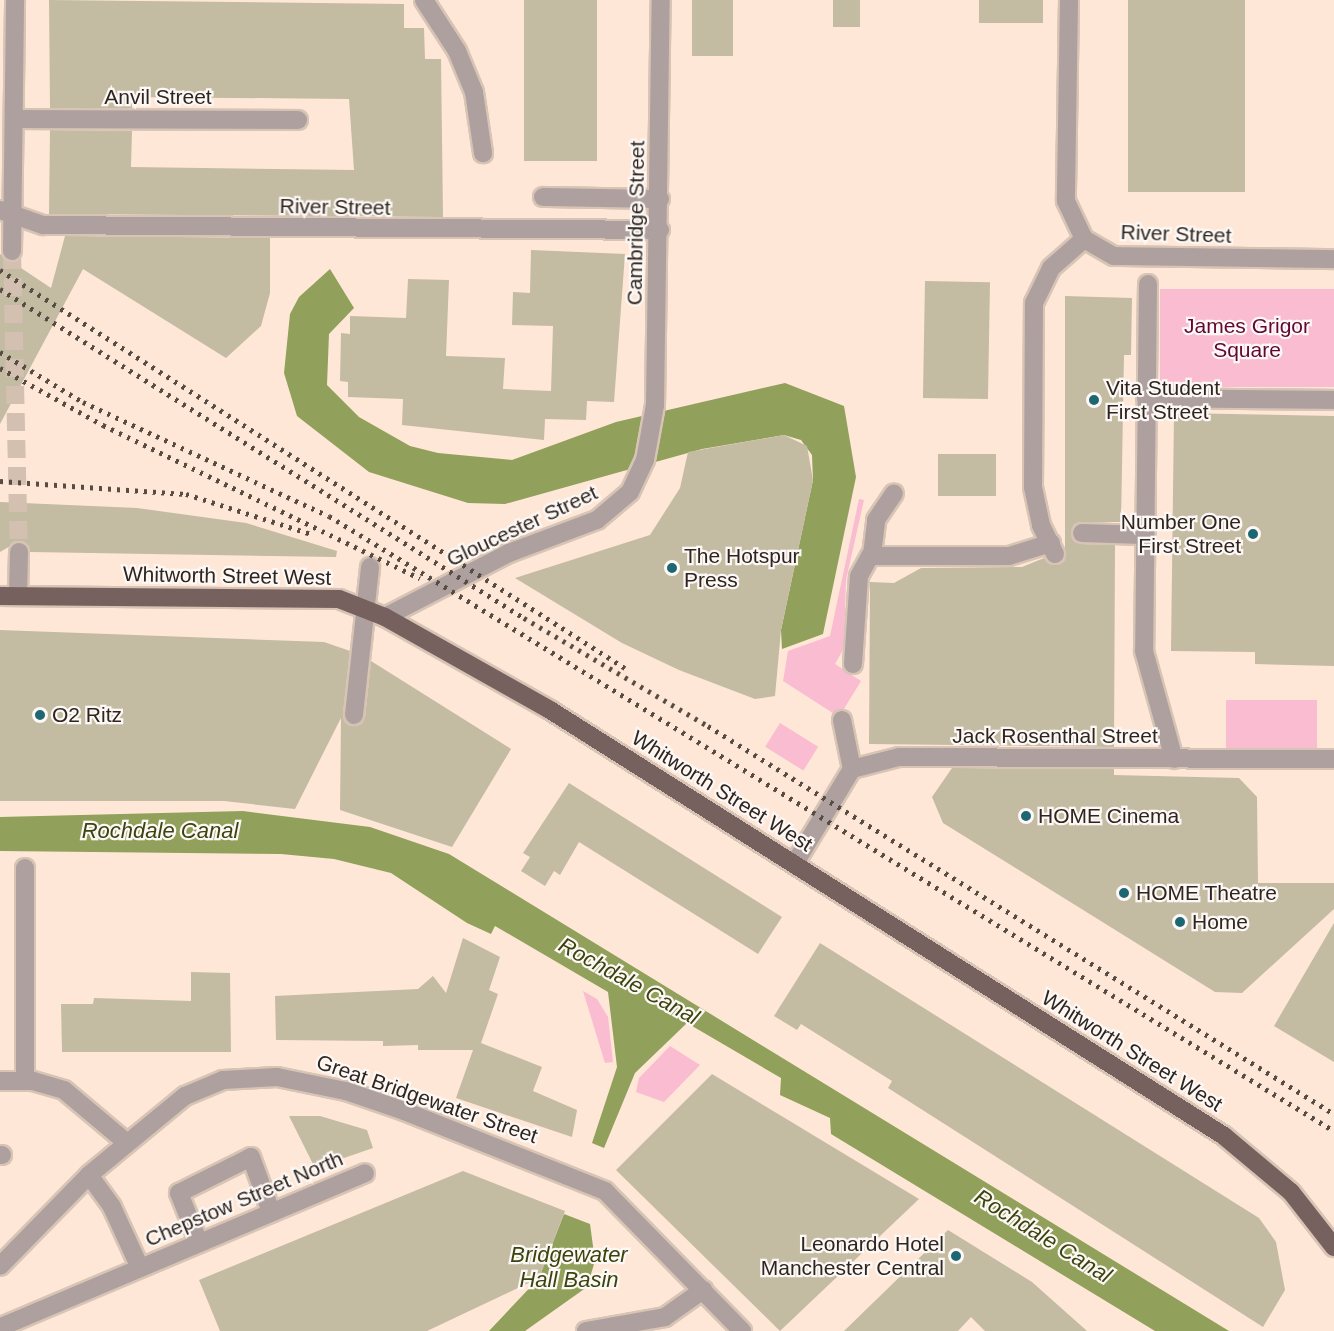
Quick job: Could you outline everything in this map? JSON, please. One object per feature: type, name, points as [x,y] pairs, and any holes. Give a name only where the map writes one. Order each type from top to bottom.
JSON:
[{"type":"main road","name":"Whitworth Street West","points":[[0,596],[339,599],[385,617],[541,704],[1224,1136],[1291,1192],[1334,1247]]},
{"type":"street","points":[[12,251],[6,211],[17,118],[15,0]]},
{"type":"street","points":[[424,0],[457,51],[474,92],[483,153]]},
{"type":"street","name":"Cambridge Street","points":[[650,447],[655,405],[660,230],[661,0]]},
{"type":"street","points":[[872,555],[1009,556],[1053,548],[1033,487],[1034,303],[1052,268],[1084,239],[1066,201],[1069,0]]},
{"type":"street","name":"Anvil Street","points":[[17,118],[298,120]]},
{"type":"street","points":[[543,197],[660,199]]},
{"type":"street","name":"River Street","points":[[6,211],[43,225],[660,230]]},
{"type":"street","name":"River Street","points":[[1084,239],[1114,256],[1334,259]]},
{"type":"street","name":"Jack Rosenthal Street","points":[[852,768],[899,758],[1174,759],[1143,651],[1148,284]]},
{"type":"street","points":[[1146,398],[1334,400]]},
{"type":"street","name":"Gloucester Street","points":[[385,617],[509,553],[597,520],[630,492],[650,447]]},
{"type":"street","points":[[853,664],[859,576],[872,555],[876,520],[894,493]]},
{"type":"street","points":[[1082,533],[1144,535]]},
{"type":"street","points":[[18,596],[19,552]]},
{"type":"street","points":[[354,715],[370,567]]},
{"type":"street","points":[[795,863],[852,768],[843,720]]},
{"type":"street","points":[[1174,759],[1334,759]]},
{"type":"street","points":[[25,868],[26,1081]]},
{"type":"street","name":"Great Bridgewater Street","points":[[0,1266],[89,1175],[178,1101],[210,1084],[252,1077],[307,1081],[473,1135],[605,1191],[742,1331]]},
{"type":"street","points":[[0,1081],[26,1081],[64,1090],[126,1142]]},
{"type":"street","points":[[200,1243],[179,1193],[251,1157],[271,1212]]},
{"type":"street","name":"Chepstow Street North","points":[[1,1327],[364,1173]]},
{"type":"street","name":"Chepstow Street North","points":[[89,1175],[112,1207],[140,1268]]},
{"type":"street","points":[[586,1331],[665,1317],[703,1290]]},
{"type":"green space","name":"James Grigor Square","points":[[1160,289],[1334,289],[1334,387],[1160,387]]},
{"type":"green space","points":[[859,499],[864,500],[846,580],[844,648],[835,664],[861,681],[839,717],[783,681],[788,651],[830,636]]},
{"type":"green space","points":[[1226,700],[1317,700],[1317,751],[1226,751]]},
{"type":"green space","points":[[780,723],[818,747],[803,771],[765,747]]},
{"type":"green space","points":[[583,991],[597,999],[608,1017],[613,1062],[605,1063]]},
{"type":"green space","points":[[670,1046],[700,1065],[664,1102],[636,1092],[639,1078]]},
{"type":"water","points":[[330,269],[354,308],[329,334],[327,385],[359,417],[410,446],[438,453],[512,460],[616,422],[785,383],[844,406],[856,477],[823,634],[782,649],[781,630],[813,480],[812,455],[801,440],[784,435],[702,449],[505,504],[468,503],[369,472],[297,416],[284,373],[290,314],[299,297]]},
{"type":"water","name":"Rochdale Canal","points":[[243,811],[370,827],[449,854],[1229,1331],[1155,1331],[831,1134],[830,1118],[780,1095],[781,1078],[687,1023],[635,1073],[604,1148],[592,1143],[617,1067],[608,992],[495,926],[491,934],[467,923],[391,873],[334,859],[281,854],[0,851],[0,817]]},
{"type":"water","name":"Bridgewater Hall Basin","points":[[564,1214],[590,1224],[595,1261],[587,1287],[525,1331],[489,1331],[539,1278]]},
{"type":"building","points":[[49,0],[404,4],[404,28],[424,28],[425,59],[441,59],[443,217],[49,214],[50,130],[132,131],[131,167],[354,170],[349,99],[132,97],[132,108],[50,108]]},
{"type":"building","points":[[524,0],[597,0],[597,161],[524,161]]},
{"type":"building","points":[[692,0],[733,0],[733,56],[692,56]]},
{"type":"building","points":[[833,0],[860,0],[860,27],[833,27]]},
{"type":"building","points":[[979,0],[1043,0],[1043,23],[979,23]]},
{"type":"building","points":[[1128,0],[1245,0],[1245,192],[1128,192]]},
{"type":"building","points":[[65,236],[270,238],[270,293],[261,326],[226,358],[83,269],[0,424],[0,254],[51,288]]},
{"type":"building","points":[[531,250],[625,254],[614,402],[587,401],[586,420],[545,419],[544,440],[402,425],[403,399],[348,397],[348,382],[340,381],[341,333],[350,334],[350,316],[406,318],[408,279],[449,280],[446,356],[505,358],[503,389],[551,391],[553,326],[512,325],[513,292],[530,293]]},
{"type":"building","points":[[925,281],[990,282],[988,399],[923,398]]},
{"type":"building","points":[[1065,296],[1132,298],[1131,355],[1124,355],[1121,522],[1082,522],[1071,532],[1081,544],[1115,545],[1114,747],[869,744],[870,582],[894,583],[921,568],[1022,567],[1044,558],[1055,565],[1065,560]]},
{"type":"building","name":"Number One First Street","points":[[1174,413],[1334,416],[1334,666],[1255,664],[1255,652],[1171,651]]},
{"type":"building","name":"The Hotspur Press","points":[[784,435],[807,446],[813,480],[781,630],[775,696],[755,699],[679,670],[622,643],[515,578],[650,535],[680,488],[688,452]]},
{"type":"building","points":[[938,454],[996,454],[996,496],[938,496]]},
{"type":"building","points":[[0,502],[137,508],[246,523],[337,551],[336,557],[30,552],[19,541],[0,552]]},
{"type":"building","points":[[0,630],[324,642],[350,651],[343,714],[348,724],[358,725],[365,717],[371,661],[511,749],[452,847],[340,810],[341,718],[295,809],[224,801],[0,801]]},
{"type":"building","name":"Home","points":[[952,768],[1114,769],[1114,775],[1239,778],[1257,797],[1258,883],[1334,883],[1334,909],[1242,993],[1215,992],[943,823],[932,797]]},
{"type":"building","points":[[569,783],[782,917],[758,954],[579,842],[560,875],[554,871],[545,886],[521,871],[530,857],[523,853]]},
{"type":"building","points":[[1334,923],[1334,1062],[1274,1026]]},
{"type":"building","points":[[463,938],[500,957],[489,990],[498,994],[481,1043],[542,1067],[533,1091],[577,1110],[572,1137],[456,1098],[473,1050],[418,1050],[418,1045],[383,1046],[383,1041],[276,1040],[275,996],[418,989],[433,976],[446,993]]},
{"type":"building","points":[[820,943],[1259,1218],[1276,1242],[1285,1290],[1263,1327],[888,1088],[892,1081],[801,1024],[797,1030],[774,1016]]},
{"type":"building","points":[[191,972],[230,973],[231,1052],[62,1052],[61,1004],[93,1004],[94,998],[191,1001]]},
{"type":"building","points":[[712,1074],[919,1199],[780,1331],[616,1170]]},
{"type":"building","points":[[289,1116],[320,1116],[367,1130],[373,1148],[315,1168]]},
{"type":"building","points":[[463,1171],[565,1211],[539,1278],[427,1331],[220,1331],[199,1280]]},
{"type":"building","name":"Leonardo Hotel Manchester Central","points":[[948,1230],[1032,1282],[1087,1331],[985,1331],[971,1317],[958,1331],[844,1331]]},
{"type":"tunnel","points":[[12,251],[19,552]]},
{"type":"railway","points":[[0,270],[625,668]]},
{"type":"railway","points":[[0,289],[524,618],[708,726],[1334,1114]]},
{"type":"railway","points":[[0,352],[83,402],[329,516],[1334,1131]]},
{"type":"railway","points":[[0,368],[103,425],[420,578]]},
{"type":"railway","points":[[0,481],[186,494],[311,534]]},
{"type":"place","name":"Vita Student First Street","points":[[1094,400]]},
{"type":"place","name":"Number One First Street","points":[[1253,534]]},
{"type":"place","name":"The Hotspur Press","points":[[672,568]]},
{"type":"place","name":"O2 Ritz","points":[[40,715]]},
{"type":"place","name":"HOME Cinema","points":[[1026,816]]},
{"type":"place","name":"HOME Theatre","points":[[1124,893]]},
{"type":"place","name":"Home","points":[[1180,922]]},
{"type":"place","name":"Leonardo Hotel Manchester Central","points":[[956,1256]]}]
